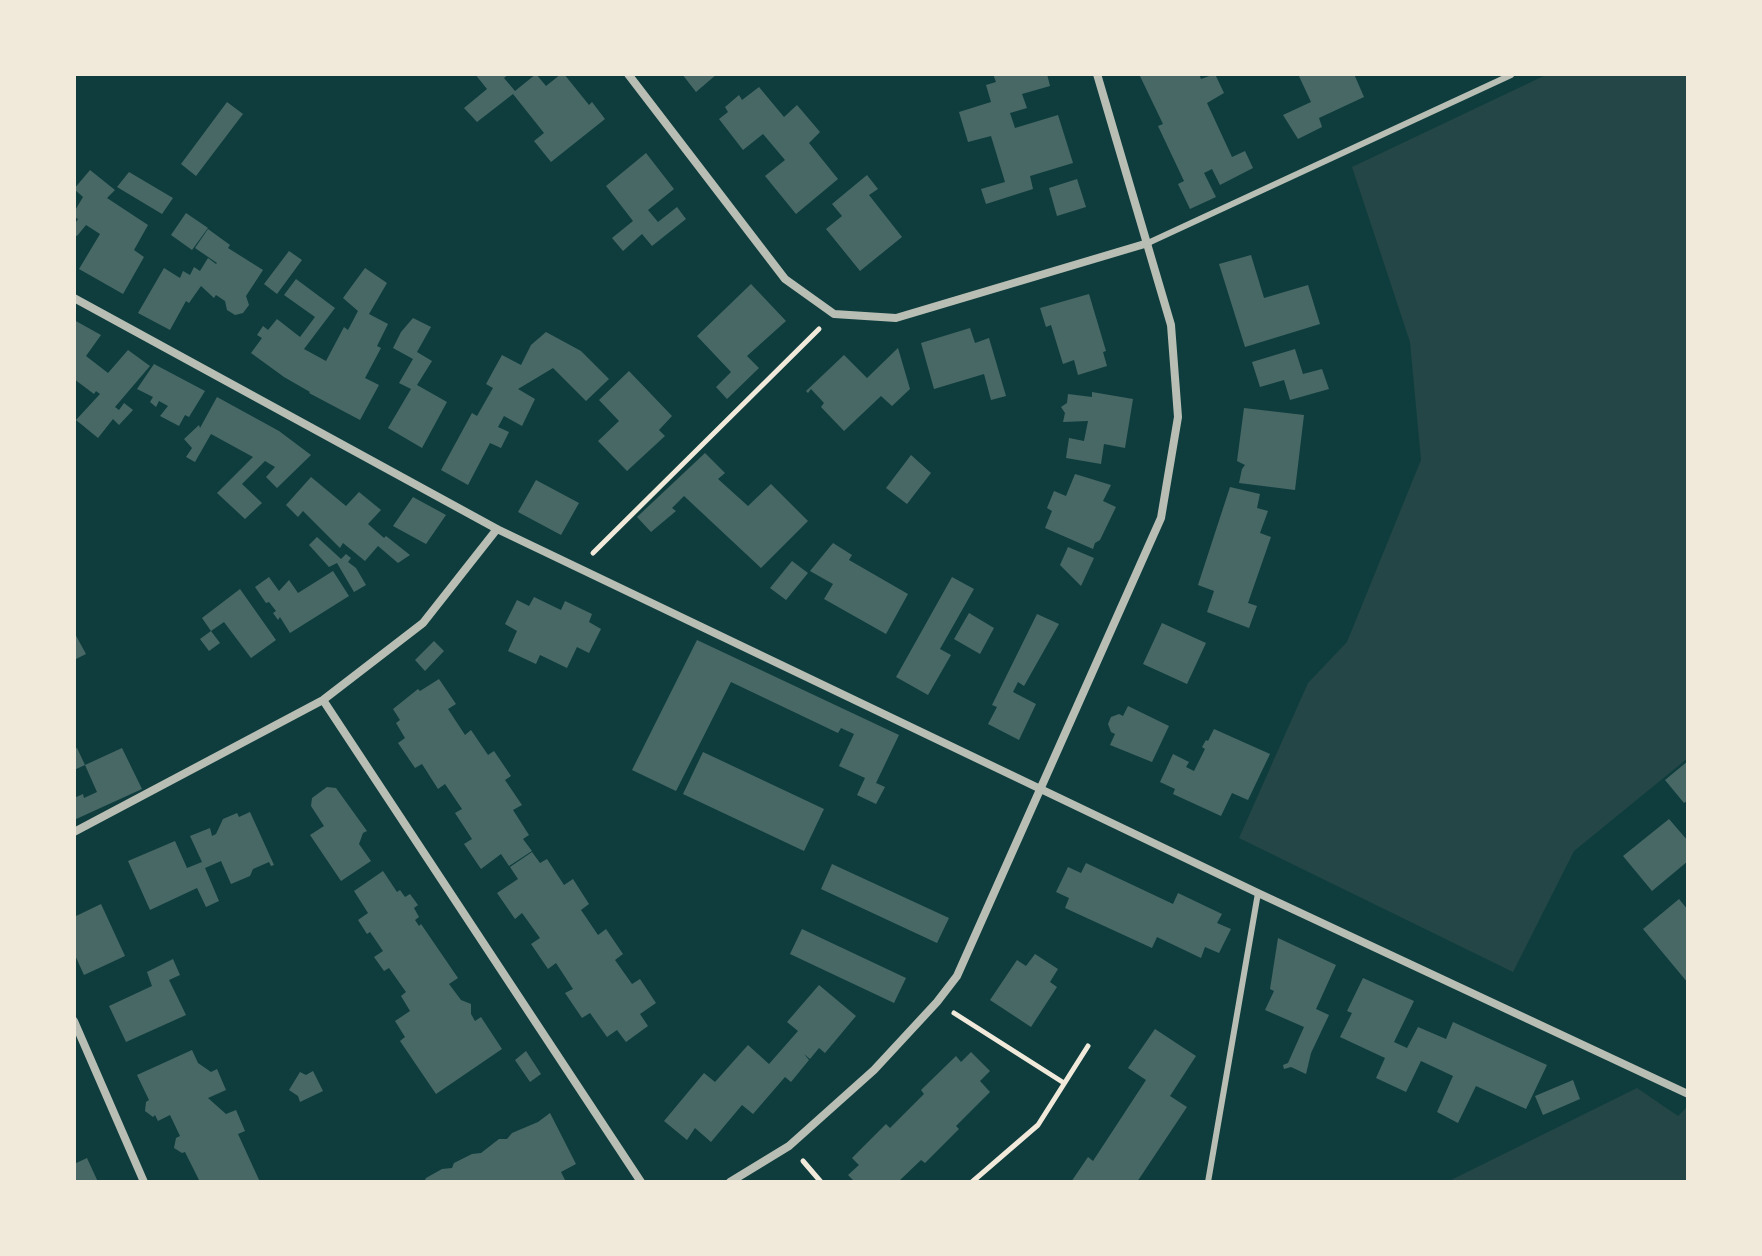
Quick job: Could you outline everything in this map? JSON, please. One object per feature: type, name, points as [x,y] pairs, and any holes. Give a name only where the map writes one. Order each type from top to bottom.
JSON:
[{"type":"street","points":[[628,74],[785,279],[834,314],[896,318],[1148,243]]},
{"type":"street","points":[[730,1182],[789,1146],[874,1070],[957,976],[1161,518],[1178,417],[1171,325],[1097,74]]},
{"type":"street","points":[[74,298],[497,529],[1258,893],[1688,1094]]},
{"type":"street","points":[[74,832],[323,700],[423,623],[497,529]]},
{"type":"street","points":[[323,700],[641,1182]]},
{"type":"street","points":[[74,1021],[144,1182]]},
{"type":"lane","points":[[1148,243],[1511,75]]},
{"type":"lane","points":[[1208,1182],[1258,893]]},
{"type":"path","points":[[577,568],[834,314]]},
{"type":"path","points":[[937,1002],[1064,1083]]},
{"type":"path","points":[[972,1182],[1038,1125],[1088,1046]]},
{"type":"path","points":[[789,1146],[821,1182]]},
{"type":"shaded area","points":[[1548,74],[1688,74],[1688,758],[1574,851],[1513,972],[1239,838],[1308,683],[1347,642],[1421,460],[1410,342],[1352,167]]},
{"type":"shaded area","points":[[1637,1088],[1678,1116],[1688,1106],[1688,1182],[1447,1182]]},
{"type":"building","points":[[475,74],[509,74],[504,78],[515,91],[536,74],[546,86],[564,74],[605,119],[551,162],[534,141],[544,133],[513,94],[477,122],[464,108],[487,89]]},
{"type":"building","points":[[682,74],[717,74],[696,92]]},
{"type":"building","points":[[993,74],[1047,74],[1050,86],[1022,94],[1027,108],[1010,113],[1015,128],[1058,115],[1073,163],[1030,176],[1033,189],[986,204],[981,189],[1005,182],[991,136],[968,142],[959,112],[991,102],[986,85],[996,82]]},
{"type":"building","points":[[1139,74],[1199,74],[1201,79],[1215,74],[1224,93],[1207,103],[1232,157],[1245,151],[1253,168],[1220,185],[1212,169],[1204,173],[1216,197],[1190,209],[1178,184],[1184,181],[1158,126],[1163,124]]},
{"type":"building","points":[[1298,74],[1354,74],[1364,97],[1319,118],[1322,127],[1298,139],[1283,115],[1311,102]]},
{"type":"building","points":[[759,87],[784,117],[797,105],[820,132],[809,143],[838,179],[796,214],[765,176],[785,160],[763,134],[743,150],[719,119],[728,112],[725,107],[739,95],[742,100]]},
{"type":"building","points":[[227,102],[243,114],[196,176],[181,164]]},
{"type":"building","points":[[646,153],[674,189],[648,210],[658,222],[677,207],[686,219],[652,246],[642,234],[623,251],[612,238],[633,221],[606,186]]},
{"type":"building","points":[[90,170],[115,190],[107,198],[148,225],[134,250],[144,257],[123,294],[79,269],[100,234],[86,225],[77,236],[74,234],[78,219],[74,217],[74,212],[83,197],[74,189]]},
{"type":"building","points":[[129,172],[173,198],[162,214],[117,187]]},
{"type":"building","points":[[867,175],[878,189],[869,195],[902,237],[860,271],[826,229],[842,216],[832,204]]},
{"type":"building","points":[[1077,179],[1086,207],[1057,216],[1049,188]]},
{"type":"building","points":[[186,213],[208,228],[192,250],[171,235]]},
{"type":"building","points":[[208,229],[230,245],[228,248],[263,270],[246,296],[249,305],[243,313],[235,315],[227,310],[225,301],[216,295],[214,298],[201,286],[189,303],[186,301],[170,330],[138,313],[164,268],[180,278],[183,271],[190,275],[194,267],[200,271],[208,258],[217,263],[195,248]]},
{"type":"building","points":[[289,251],[302,260],[277,294],[264,284]]},
{"type":"building","points":[[1251,255],[1264,298],[1308,285],[1320,324],[1245,347],[1219,264]]},
{"type":"building","points":[[365,268],[387,283],[369,314],[388,324],[377,346],[381,348],[365,378],[379,385],[360,420],[309,393],[251,353],[262,338],[257,335],[263,326],[268,330],[277,319],[300,337],[315,317],[284,295],[296,279],[335,308],[304,349],[326,361],[344,327],[348,330],[358,311],[343,298]]},
{"type":"building","points":[[751,284],[786,321],[747,356],[759,368],[727,399],[716,387],[731,372],[697,336]]},
{"type":"building","points":[[1089,294],[1106,351],[1103,352],[1107,366],[1078,375],[1074,360],[1063,364],[1051,325],[1046,327],[1040,308]]},
{"type":"building","points":[[413,318],[431,327],[417,352],[432,361],[417,385],[447,402],[422,448],[388,428],[411,389],[399,383],[413,359],[393,348]]},
{"type":"building","points":[[74,320],[101,335],[86,356],[108,373],[128,350],[150,366],[115,407],[119,410],[124,403],[133,410],[119,425],[113,419],[98,438],[76,420],[100,394],[96,391],[94,394],[74,379]]},
{"type":"building","points":[[970,328],[975,343],[989,338],[1006,396],[991,400],[984,374],[934,389],[921,343]]},
{"type":"building","points":[[546,332],[581,351],[609,379],[586,401],[553,368],[518,389],[535,399],[522,426],[504,416],[498,427],[509,432],[501,448],[490,443],[468,485],[441,470],[472,413],[477,416],[493,388],[486,384],[502,355],[521,365],[531,345]]},
{"type":"building","points":[[898,348],[910,389],[892,406],[881,396],[844,431],[821,407],[824,403],[811,389],[808,393],[806,391],[844,355],[867,378]]},
{"type":"building","points":[[1295,349],[1303,374],[1322,369],[1329,389],[1290,400],[1284,380],[1260,387],[1252,362]]},
{"type":"building","points":[[154,364],[205,391],[189,417],[185,415],[179,426],[160,416],[168,406],[159,401],[156,407],[150,402],[153,397],[137,389]]},
{"type":"building","points":[[629,371],[672,416],[659,430],[665,436],[627,471],[598,441],[619,421],[599,400]]},
{"type":"building","points":[[1092,392],[1133,399],[1125,448],[1104,444],[1101,464],[1066,458],[1069,438],[1084,441],[1088,421],[1063,422],[1065,413],[1061,407],[1067,403],[1068,394],[1092,397]]},
{"type":"building","points":[[217,397],[279,431],[311,455],[277,488],[266,477],[275,467],[265,461],[242,484],[262,503],[245,519],[217,493],[253,457],[211,434],[195,462],[186,457],[192,448],[184,439],[199,425],[200,428]]},
{"type":"building","points":[[1244,408],[1304,415],[1295,490],[1239,483],[1245,465],[1237,461]]},
{"type":"building","points":[[705,453],[725,473],[718,479],[748,506],[771,484],[808,521],[761,568],[684,496],[672,508],[676,511],[651,532],[637,517]]},
{"type":"building","points":[[911,455],[931,473],[907,504],[886,488]]},
{"type":"building","points":[[1075,474],[1111,485],[1103,501],[1116,507],[1093,549],[1045,528],[1052,511],[1047,508],[1054,491],[1066,496]]},
{"type":"building","points":[[311,477],[346,506],[359,492],[381,510],[368,524],[410,555],[398,563],[378,546],[365,561],[343,543],[340,548],[303,511],[298,517],[286,505]]},
{"type":"building","points":[[536,480],[579,503],[561,535],[518,512]]},
{"type":"building","points":[[1230,487],[1260,494],[1257,508],[1268,511],[1260,533],[1271,537],[1248,603],[1257,606],[1249,628],[1207,612],[1214,591],[1198,585]]},
{"type":"building","points":[[413,497],[446,515],[426,544],[393,526]]},
{"type":"building","points":[[317,537],[341,559],[346,554],[351,558],[348,562],[356,568],[366,585],[354,592],[337,563],[329,567],[309,545]]},
{"type":"building","points":[[833,543],[852,555],[849,560],[908,594],[886,634],[824,599],[833,584],[810,571]]},
{"type":"building","points":[[1068,547],[1094,558],[1081,586],[1060,565]]},
{"type":"building","points":[[792,561],[808,573],[786,600],[770,588]]},
{"type":"building","points":[[333,571],[349,596],[290,633],[255,587],[269,577],[279,591],[289,580],[298,593]]},
{"type":"building","points":[[952,577],[974,589],[940,649],[951,655],[928,695],[896,677]]},
{"type":"building","points":[[240,589],[276,640],[251,658],[224,622],[211,631],[202,618]]},
{"type":"building","points":[[534,597],[561,610],[565,601],[592,614],[589,622],[601,629],[589,653],[577,647],[567,668],[540,655],[536,664],[508,651],[517,631],[505,624],[517,600],[529,606]]},
{"type":"building","points":[[969,613],[994,628],[980,654],[954,639]]},
{"type":"building","points":[[1037,614],[1059,624],[1024,686],[1018,682],[1013,692],[1036,704],[1019,740],[988,724],[997,707],[992,705]]},
{"type":"building","points":[[1162,623],[1206,643],[1187,684],[1143,664]]},
{"type":"building","points":[[211,631],[220,643],[209,651],[200,639]]},
{"type":"building","points":[[74,632],[86,654],[74,660]]},
{"type":"building","points":[[697,640],[899,735],[876,783],[885,787],[876,804],[857,795],[865,778],[839,766],[854,734],[841,728],[838,733],[731,682],[676,791],[632,770]]},
{"type":"building","points":[[434,641],[444,651],[425,671],[415,660]]},
{"type":"building","points":[[439,679],[456,704],[448,709],[465,735],[471,730],[488,755],[494,751],[511,776],[505,780],[522,805],[513,810],[529,835],[523,839],[532,851],[509,866],[501,854],[481,869],[464,844],[472,839],[455,813],[462,809],[445,784],[438,789],[422,764],[415,768],[398,743],[405,738],[396,723],[400,720],[393,709],[418,689],[420,691]]},
{"type":"building","points":[[1128,706],[1169,726],[1152,762],[1110,745],[1115,734],[1108,724],[1111,717],[1123,716]]},
{"type":"building","points":[[1214,729],[1270,754],[1248,800],[1232,793],[1221,816],[1173,794],[1175,789],[1160,782],[1173,754],[1189,762],[1186,767],[1194,771],[1205,749],[1202,747]]},
{"type":"building","points":[[77,748],[85,765],[74,770],[74,749]]},
{"type":"building","points":[[122,748],[142,789],[74,820],[74,798],[83,794],[84,798],[97,792],[85,765]]},
{"type":"building","points":[[703,752],[824,809],[804,851],[683,794]]},
{"type":"building","points":[[1688,761],[1688,800],[1684,803],[1665,780]]},
{"type":"building","points":[[327,787],[336,788],[367,831],[359,844],[371,861],[341,881],[310,835],[324,826],[311,806],[312,798]]},
{"type":"building","points":[[250,812],[274,865],[271,866],[269,862],[253,869],[250,876],[231,884],[221,861],[205,868],[219,901],[206,907],[197,888],[150,910],[128,861],[175,841],[187,868],[202,862],[190,836],[210,828],[212,836],[223,819]]},
{"type":"building","points":[[1669,819],[1688,841],[1688,861],[1652,891],[1623,856]]},
{"type":"building","points":[[532,852],[540,863],[547,859],[564,885],[573,879],[589,904],[581,910],[598,935],[606,929],[623,954],[615,960],[632,984],[640,979],[656,1003],[640,1014],[648,1026],[626,1042],[617,1030],[607,1037],[590,1013],[582,1018],[565,993],[573,989],[556,963],[548,969],[531,944],[540,938],[522,913],[515,919],[497,893],[518,879],[510,867]]},
{"type":"building","points":[[1086,863],[1173,904],[1178,893],[1222,914],[1217,923],[1231,929],[1219,953],[1205,947],[1201,958],[1157,937],[1152,948],[1065,908],[1069,898],[1056,892],[1068,867],[1081,873]]},
{"type":"building","points":[[832,864],[949,918],[937,943],[821,889]]},
{"type":"building","points":[[383,871],[397,892],[400,890],[405,897],[410,894],[418,905],[414,908],[419,917],[415,920],[419,926],[421,924],[458,978],[449,984],[461,1000],[471,1004],[475,1021],[481,1017],[502,1049],[436,1094],[400,1041],[405,1037],[395,1021],[410,1011],[401,996],[406,992],[389,968],[384,971],[374,957],[383,951],[358,920],[368,913],[354,891]]},
{"type":"building","points":[[1679,899],[1688,910],[1688,983],[1643,929]]},
{"type":"building","points":[[101,904],[125,956],[84,975],[74,953],[74,917]]},
{"type":"building","points":[[802,929],[906,978],[894,1003],[790,954]]},
{"type":"building","points":[[1278,938],[1336,965],[1316,1009],[1329,1015],[1311,1053],[1306,1074],[1291,1067],[1284,1069],[1283,1065],[1288,1063],[1304,1027],[1265,1010],[1274,991],[1270,989]]},
{"type":"building","points":[[1035,954],[1058,969],[1050,982],[1057,987],[1031,1027],[990,1000],[1017,960],[1026,966]]},
{"type":"building","points":[[173,959],[180,975],[169,980],[186,1015],[126,1042],[109,1006],[152,986],[147,972]]},
{"type":"building","points":[[1363,978],[1414,1001],[1394,1042],[1407,1048],[1418,1027],[1446,1039],[1453,1022],[1547,1065],[1526,1109],[1476,1086],[1458,1123],[1437,1112],[1453,1076],[1421,1061],[1406,1092],[1376,1078],[1385,1058],[1340,1037],[1352,1013],[1347,1011]]},
{"type":"building","points":[[819,985],[856,1016],[825,1053],[819,1048],[810,1059],[804,1054],[809,1060],[791,1082],[785,1077],[753,1114],[742,1105],[711,1142],[695,1128],[687,1140],[664,1121],[704,1073],[715,1082],[748,1045],[769,1064],[798,1031],[787,1022]]},
{"type":"building","points":[[1155,1029],[1196,1056],[1170,1096],[1187,1107],[1137,1182],[1071,1182],[1088,1157],[1093,1161],[1146,1080],[1128,1068]]},
{"type":"building","points":[[192,1050],[198,1063],[211,1072],[217,1069],[226,1090],[208,1098],[226,1114],[236,1110],[245,1131],[238,1134],[260,1182],[200,1182],[185,1152],[174,1148],[176,1138],[180,1136],[170,1115],[158,1121],[155,1115],[153,1117],[145,1111],[149,1100],[137,1075]]},
{"type":"building","points":[[526,1051],[541,1074],[530,1082],[515,1060]]},
{"type":"building","points":[[971,1052],[990,1071],[980,1081],[990,1092],[956,1126],[959,1129],[925,1163],[921,1160],[898,1182],[855,1182],[848,1175],[859,1165],[852,1158],[886,1124],[890,1128],[924,1094],[921,1090],[956,1056],[961,1062]]},
{"type":"building","points":[[313,1071],[323,1091],[300,1102],[298,1096],[289,1090],[300,1072],[306,1075]]},
{"type":"building","points":[[1573,1080],[1580,1099],[1543,1115],[1535,1096]]},
{"type":"building","points":[[550,1113],[576,1164],[561,1172],[566,1182],[424,1182],[442,1169],[452,1168],[454,1163],[481,1153],[499,1139],[507,1139],[512,1133]]},
{"type":"building","points":[[87,1158],[98,1182],[74,1182],[74,1164]]}]
